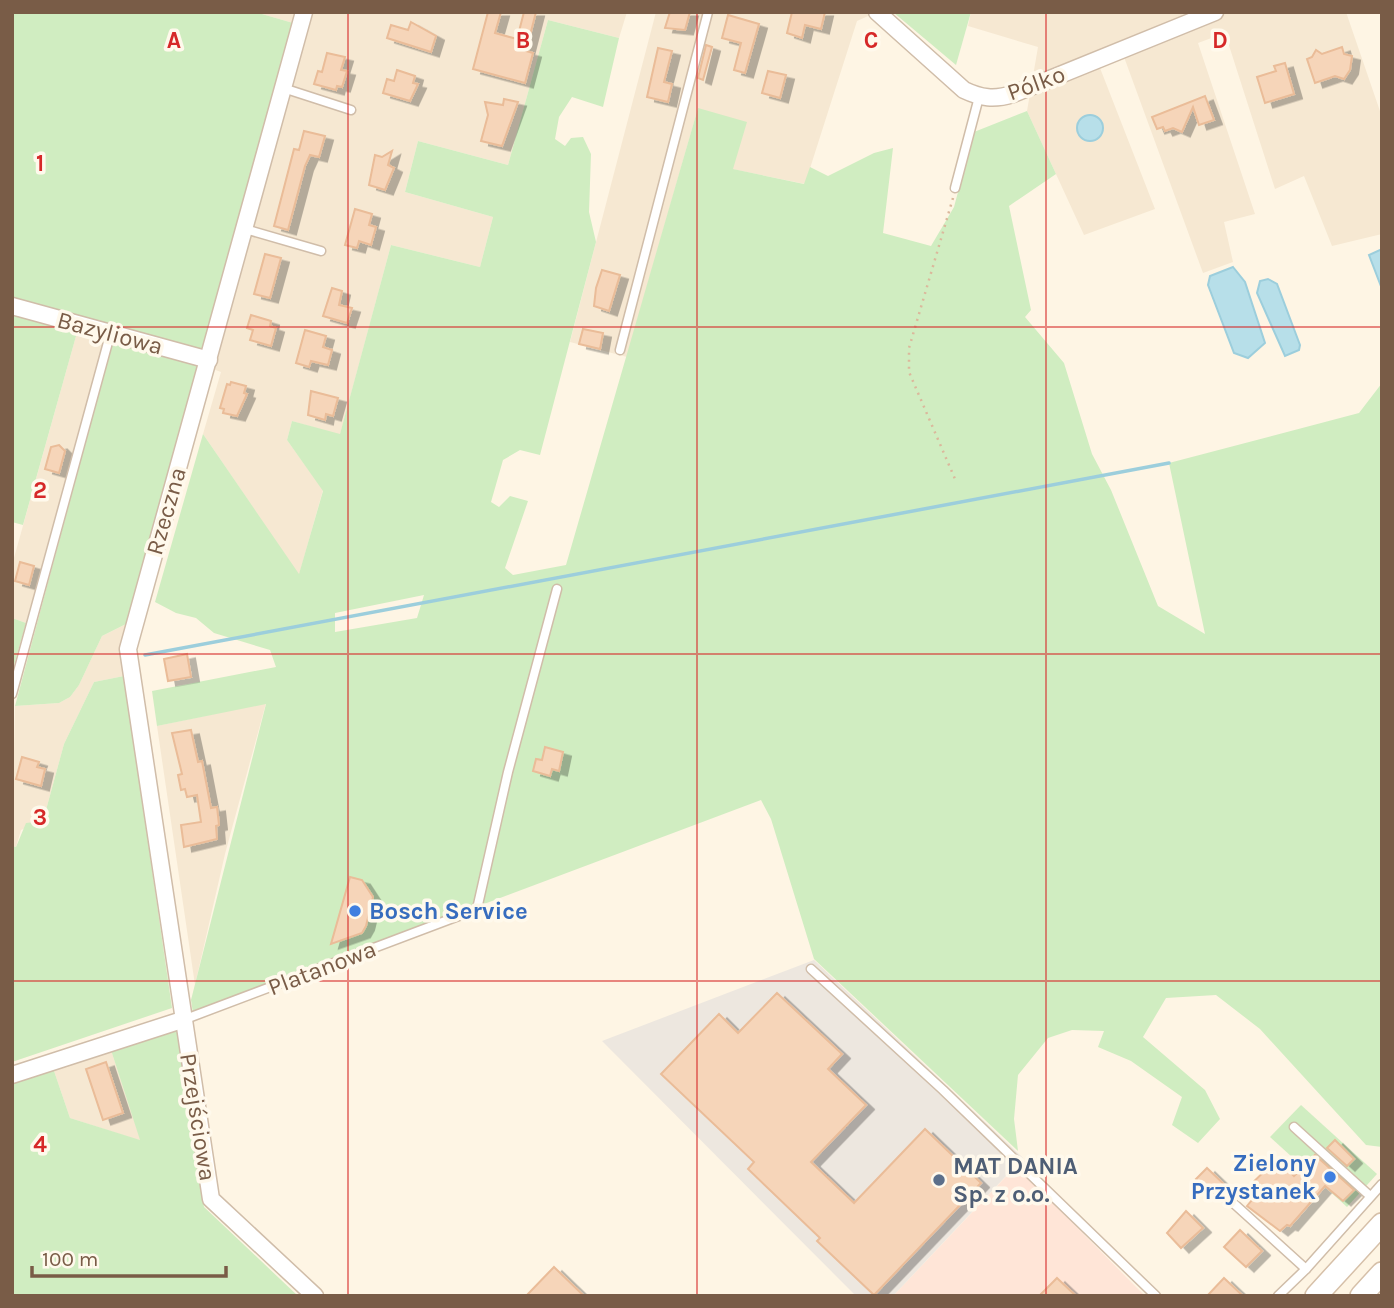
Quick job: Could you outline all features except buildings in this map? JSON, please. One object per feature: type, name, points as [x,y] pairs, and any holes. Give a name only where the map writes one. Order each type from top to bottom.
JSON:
[{"type":"main road","points":[[1316,1296],[1382,1224]]},
{"type":"main road","points":[[1361,1296],[1382,1273]]},
{"type":"street","name":"Rzeczna","points":[[182,1020],[128,649],[304,12]]},
{"type":"street","name":"Pólko","points":[[877,12],[945,75],[979,97],[1013,94],[1215,12]]},
{"type":"street","name":"Bazyliowa","points":[[12,306],[110,335],[209,359]]},
{"type":"street","name":"Platanowa","points":[[12,1075],[182,1020]]},
{"type":"street","name":"Przejściowa","points":[[182,1020],[211,1199],[315,1296]]},
{"type":"lane","points":[[620,350],[708,12]]},
{"type":"lane","points":[[283,88],[351,110]]},
{"type":"lane","points":[[956,188],[979,97]]},
{"type":"lane","points":[[245,229],[321,251]]},
{"type":"lane","points":[[12,694],[110,335]]},
{"type":"lane","name":"Platanowa","points":[[182,1020],[477,909],[508,772],[557,589]]},
{"type":"lane","points":[[811,969],[943,1090],[1156,1296]]},
{"type":"lane","points":[[1294,1127],[1370,1196]]},
{"type":"lane","points":[[1278,1296],[1306,1269],[1382,1184]]},
{"type":"lane","points":[[1231,1201],[1306,1269]]},
{"type":"path","points":[[955,479],[909,372],[909,348],[956,188]]},
{"type":"shaded area","points":[[255,12],[627,12],[619,38],[548,20],[508,165],[418,141],[405,192],[493,217],[480,267],[391,245],[340,435],[292,421],[287,440],[323,490],[299,575],[203,434],[221,372],[199,364],[293,23]]},
{"type":"shaded area","points":[[656,12],[877,12],[857,21],[805,184],[732,169],[698,108],[627,357],[570,342]]},
{"type":"shaded area","points":[[971,12],[1346,12],[1382,117],[1382,234],[1332,246],[1304,176],[1275,189],[1225,33],[1198,43],[1255,214],[1224,222],[1233,262],[1203,273],[1124,57],[1100,68],[1155,209],[1084,235],[1027,111],[1038,47],[968,26]]},
{"type":"shaded area","points":[[78,329],[105,336],[26,623],[12,618],[12,565]]},
{"type":"shaded area","points":[[126,624],[121,648],[124,676],[94,682],[64,744],[43,821],[21,830],[16,847],[12,846],[15,706],[59,703],[70,697],[79,685],[102,636]]},
{"type":"shaded area","points":[[266,703],[225,854],[195,985],[157,726]]},
{"type":"shaded area","name":"MAT DANIA Sp. z o.o.","points":[[814,960],[1023,1158],[893,1296],[856,1296],[602,1041]]},
{"type":"shaded area","points":[[111,1050],[141,1141],[70,1118],[53,1068]]},
{"type":"shaded area","points":[[1016,1166],[1145,1296],[893,1296]]},
{"type":"green space","points":[[12,12],[255,12],[293,23],[202,354],[12,301]]},
{"type":"green space","points":[[893,12],[971,12],[956,65]]},
{"type":"green space","points":[[548,20],[619,38],[603,107],[572,97],[559,117],[555,139],[565,146],[571,138],[583,137],[591,154],[589,212],[596,242],[540,455],[520,450],[503,460],[491,502],[499,507],[510,496],[528,501],[505,568],[513,575],[566,565],[698,108],[747,122],[733,169],[804,184],[810,167],[828,176],[874,153],[893,148],[883,233],[931,246],[954,207],[974,132],[1027,111],[1056,174],[1009,206],[1031,310],[1025,317],[1064,363],[1092,454],[1111,490],[1158,606],[1205,634],[1169,463],[1359,413],[1382,383],[1382,1147],[1366,1145],[1260,1029],[1216,995],[1166,998],[1143,1037],[1205,1090],[1220,1119],[1198,1143],[1172,1125],[1182,1097],[1131,1061],[1098,1047],[1104,1031],[1072,1030],[1048,1038],[1018,1075],[1014,1119],[1018,1151],[814,959],[771,819],[761,800],[193,1013],[191,1000],[266,704],[157,726],[152,691],[276,667],[270,650],[214,633],[196,618],[176,613],[155,602],[203,434],[299,574],[323,491],[287,440],[292,421],[340,434],[391,245],[480,267],[493,217],[405,192],[418,141],[508,165]],"holes":[[[424,595],[417,618],[335,632],[335,613]]]},
{"type":"green space","points":[[12,311],[78,329],[23,525],[12,522]]},
{"type":"green space","points":[[112,343],[199,364],[126,624],[102,636],[79,685],[70,697],[59,703],[15,706]]},
{"type":"green space","points":[[12,618],[26,623],[12,672]]},
{"type":"green space","points":[[124,676],[172,1008],[12,1062],[12,846],[16,847],[26,823],[43,821],[64,744],[94,682]]},
{"type":"green space","points":[[177,1029],[204,1207],[298,1296],[12,1296],[12,1084],[53,1068],[70,1118],[140,1140],[111,1050]]},
{"type":"green space","points":[[1301,1105],[1377,1174],[1347,1207],[1270,1137]]},
{"type":"water","points":[[1090,115],[1099,119],[1103,128],[1099,137],[1090,141],[1081,137],[1077,128],[1081,119]]},
{"type":"water","points":[[1382,249],[1382,289],[1369,255]]},
{"type":"water","points":[[1233,267],[1245,282],[1265,343],[1248,358],[1234,353],[1208,285],[1210,276]]},
{"type":"water","points":[[1268,279],[1277,284],[1300,345],[1299,350],[1285,356],[1257,293],[1260,281]]},
{"type":"waterway","points":[[145,655],[1169,463]]},
{"type":"place","name":"Bosch Service","points":[[355,911]]},
{"type":"place","name":"Zielony Przystanek","points":[[1330,1177]]},
{"type":"place","name":"MAT DANIA Sp. z o.o.","points":[[939,1180]]}]
